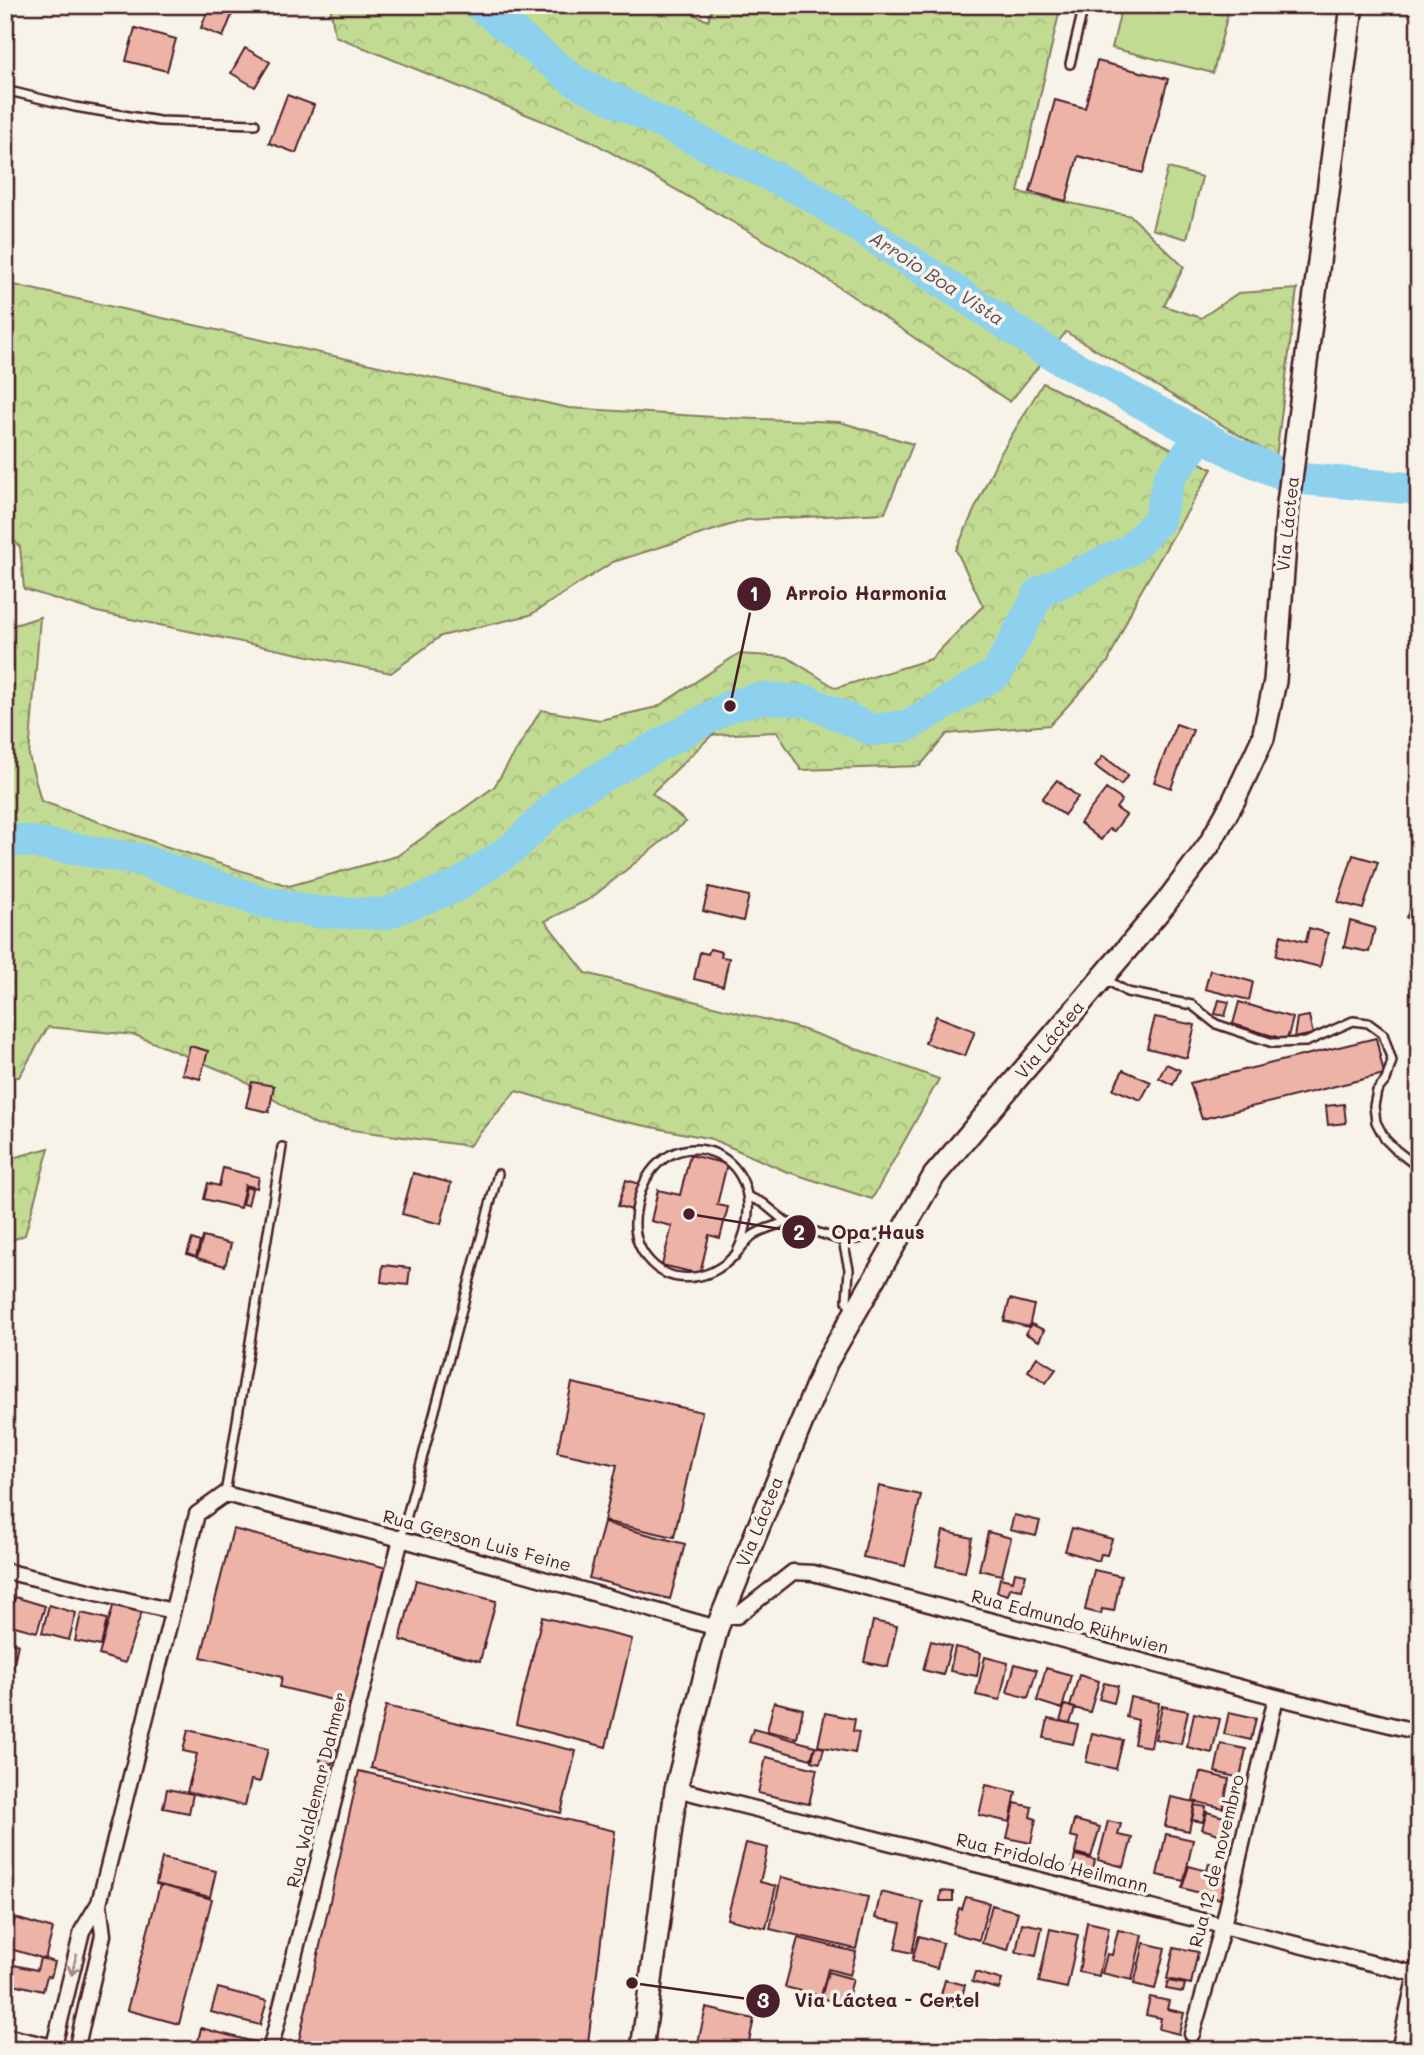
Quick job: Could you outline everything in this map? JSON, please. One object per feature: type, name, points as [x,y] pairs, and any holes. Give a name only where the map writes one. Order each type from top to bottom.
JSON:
[{"type":"main road","name":"Via Láctea","points":[[642,2050],[676,1789],[720,1622],[826,1363],[934,1176],[1166,904],[1209,845],[1263,738],[1275,681],[1288,503],[1352,5]]},
{"type":"street","name":"Rua Gerson Luis Feine","points":[[225,1494],[720,1622]]},
{"type":"street","points":[[5,2036],[58,2048],[82,1931],[99,1903],[198,1514],[225,1494]]},
{"type":"street","name":"Rua Waldemar Dahmer","points":[[270,2050],[401,1539]]},
{"type":"street","points":[[5,1571],[172,1611]]},
{"type":"street","name":"Rua Edmundo Rührwien","points":[[720,1622],[737,1616],[793,1572],[813,1573],[1276,1697],[1419,1732]]},
{"type":"street","name":"Rua 12 de novembro","points":[[1192,2034],[1223,1926],[1276,1697]]},
{"type":"street","name":"Rua Fridoldo Heilmann","points":[[676,1789],[1223,1926],[1418,1970]]},
{"type":"street","points":[[76,2050],[103,1935],[99,1903]]},
{"type":"street","points":[[1399,2050],[1418,1970]]},
{"type":"lane","points":[[1070,64],[1084,5]]},
{"type":"lane","points":[[5,90],[75,107],[159,121],[255,124]]},
{"type":"lane","points":[[1104,977],[1127,992],[1192,1005],[1216,1024],[1273,1043],[1306,1042],[1353,1021],[1368,1023],[1383,1034],[1392,1061],[1386,1080],[1377,1091],[1374,1107],[1376,1122],[1385,1139],[1419,1168]]},
{"type":"lane","points":[[225,1494],[282,1147]]},
{"type":"lane","points":[[735,1256],[749,1218],[749,1197],[742,1179],[731,1163],[716,1153],[698,1149],[680,1151],[663,1159],[648,1172],[638,1200],[634,1230],[640,1249],[652,1264],[667,1274],[684,1279],[703,1277],[720,1269],[735,1256],[752,1236],[786,1222]]},
{"type":"lane","points":[[401,1539],[498,1174]]},
{"type":"lane","points":[[749,1197],[763,1203],[786,1222],[842,1241],[875,1236],[903,1227]]},
{"type":"lane","points":[[842,1241],[849,1269],[847,1301],[852,1314]]},
{"type":"green space","points":[[330,5],[675,5],[708,21],[713,5],[1061,5],[1018,192],[1131,216],[1184,267],[1164,306],[1201,318],[1238,293],[1297,289],[1276,457],[1066,332],[1010,402],[797,259],[589,140],[335,36]]},
{"type":"green space","points":[[1122,5],[1230,5],[1213,73],[1112,48]]},
{"type":"green space","points":[[1168,168],[1202,177],[1187,239],[1152,229]]},
{"type":"green space","points":[[5,283],[569,408],[840,422],[913,444],[885,513],[746,520],[613,562],[530,615],[441,636],[391,673],[97,612],[24,589],[20,547],[5,531]]},
{"type":"green space","points":[[1043,383],[1212,469],[1137,598],[1108,662],[1050,725],[947,734],[920,766],[801,770],[777,732],[712,735],[652,793],[686,822],[590,899],[545,921],[586,973],[802,1029],[939,1079],[872,1199],[785,1171],[712,1139],[611,1119],[516,1091],[469,1146],[316,1125],[235,1076],[135,1035],[48,1027],[19,1077],[5,1077],[5,628],[40,617],[29,756],[41,801],[165,846],[289,886],[397,856],[494,787],[541,710],[600,720],[657,707],[738,654],[787,657],[836,688],[931,659],[983,606],[956,550],[998,458]]},
{"type":"green space","points":[[49,1148],[25,1235],[5,1243],[5,1160]]},
{"type":"building","points":[[210,5],[236,5],[223,37],[201,28]]},
{"type":"building","points":[[135,28],[176,39],[167,71],[126,61]]},
{"type":"building","points":[[245,48],[270,62],[255,87],[231,73]]},
{"type":"building","points":[[1097,61],[1168,79],[1143,173],[1078,156],[1066,201],[1030,192],[1055,100],[1085,108]]},
{"type":"building","points":[[287,95],[314,105],[296,153],[269,143]]},
{"type":"building","points":[[1176,724],[1193,730],[1171,788],[1154,782]]},
{"type":"building","points":[[1103,756],[1128,775],[1121,785],[1095,766]]},
{"type":"building","points":[[1057,780],[1078,797],[1064,815],[1042,799]]},
{"type":"building","points":[[1106,789],[1122,800],[1116,808],[1126,815],[1114,831],[1109,829],[1101,840],[1080,823]]},
{"type":"building","points":[[1353,855],[1378,862],[1363,909],[1338,902]]},
{"type":"building","points":[[709,887],[749,896],[743,921],[703,911]]},
{"type":"building","points":[[1419,896],[1419,924],[1406,917]]},
{"type":"building","points":[[1350,921],[1375,928],[1369,952],[1344,947]]},
{"type":"building","points":[[1309,928],[1328,933],[1320,967],[1276,956],[1281,935],[1306,942]]},
{"type":"building","points":[[710,949],[722,952],[721,957],[729,958],[723,986],[694,979],[700,952],[708,954]]},
{"type":"building","points":[[1210,970],[1253,982],[1249,1000],[1205,989]]},
{"type":"building","points":[[1219,1000],[1229,1002],[1225,1016],[1215,1014]]},
{"type":"building","points":[[1239,1002],[1293,1018],[1287,1040],[1233,1024]]},
{"type":"building","points":[[1419,1013],[1419,1037],[1415,1036]]},
{"type":"building","points":[[936,1016],[975,1031],[965,1056],[925,1043]]},
{"type":"building","points":[[1309,1016],[1313,1034],[1294,1038],[1297,1018]]},
{"type":"building","points":[[1155,1017],[1195,1025],[1187,1058],[1147,1048]]},
{"type":"building","points":[[1376,1038],[1384,1074],[1202,1119],[1190,1083]]},
{"type":"building","points":[[190,1046],[208,1051],[200,1079],[182,1074]]},
{"type":"building","points":[[1166,1064],[1180,1070],[1173,1085],[1159,1078]]},
{"type":"building","points":[[1123,1070],[1151,1082],[1141,1100],[1113,1089]]},
{"type":"building","points":[[252,1082],[274,1086],[269,1112],[246,1107]]},
{"type":"building","points":[[1344,1104],[1346,1123],[1328,1125],[1326,1106]]},
{"type":"building","points":[[690,1155],[727,1164],[717,1205],[728,1207],[720,1238],[709,1235],[700,1274],[662,1265],[672,1226],[651,1221],[658,1190],[680,1195]]},
{"type":"building","points":[[223,1168],[259,1177],[257,1188],[245,1185],[240,1208],[204,1199],[208,1183],[219,1186]]},
{"type":"building","points":[[413,1173],[451,1183],[441,1224],[402,1214]]},
{"type":"building","points":[[626,1180],[640,1184],[632,1210],[618,1206]]},
{"type":"building","points":[[246,1187],[252,1189],[248,1205],[242,1204]]},
{"type":"building","points":[[203,1237],[231,1244],[225,1266],[197,1258]]},
{"type":"building","points":[[192,1239],[200,1242],[196,1257],[187,1254]]},
{"type":"building","points":[[383,1265],[410,1268],[408,1285],[381,1282]]},
{"type":"building","points":[[1010,1299],[1034,1305],[1029,1327],[1004,1321]]},
{"type":"building","points":[[1031,1324],[1044,1330],[1039,1341],[1026,1334]]},
{"type":"building","points":[[1037,1357],[1056,1369],[1046,1383],[1028,1371]]},
{"type":"building","points":[[572,1383],[702,1412],[674,1537],[604,1521],[617,1465],[557,1452]]},
{"type":"building","points":[[879,1486],[921,1495],[905,1566],[863,1557]]},
{"type":"building","points":[[1014,1515],[1040,1521],[1036,1536],[1010,1530]]},
{"type":"building","points":[[604,1523],[685,1544],[670,1599],[589,1578]]},
{"type":"building","points":[[1072,1528],[1112,1539],[1107,1555],[1101,1554],[1099,1561],[1065,1551]]},
{"type":"building","points":[[233,1529],[387,1568],[352,1705],[280,1687],[282,1677],[201,1657]]},
{"type":"building","points":[[943,1531],[972,1538],[965,1572],[936,1566]]},
{"type":"building","points":[[988,1532],[1011,1538],[1002,1575],[979,1570]]},
{"type":"building","points":[[1094,1570],[1121,1576],[1114,1611],[1102,1609],[1101,1614],[1085,1610]]},
{"type":"building","points":[[1015,1572],[1026,1574],[1022,1590],[1010,1588],[1008,1595],[997,1592],[1000,1578],[1013,1581]]},
{"type":"building","points":[[416,1580],[496,1601],[480,1661],[400,1640]]},
{"type":"building","points":[[5,1596],[13,1598],[5,1625]]},
{"type":"building","points":[[15,1597],[45,1606],[37,1632],[7,1624]]},
{"type":"building","points":[[114,1603],[142,1611],[125,1663],[99,1655]]},
{"type":"building","points":[[49,1605],[76,1613],[69,1640],[42,1633]]},
{"type":"building","points":[[81,1613],[107,1619],[101,1646],[75,1641]]},
{"type":"building","points":[[542,1617],[632,1639],[606,1747],[516,1724]]},
{"type":"building","points":[[873,1621],[897,1626],[888,1667],[864,1662]]},
{"type":"building","points":[[5,1641],[18,1644],[12,1672],[5,1671]]},
{"type":"building","points":[[931,1641],[951,1646],[943,1675],[923,1670]]},
{"type":"building","points":[[955,1647],[981,1653],[977,1676],[950,1671]]},
{"type":"building","points":[[985,1657],[1008,1663],[1000,1700],[976,1695]]},
{"type":"building","points":[[1015,1664],[1037,1670],[1028,1698],[1007,1692]]},
{"type":"building","points":[[1046,1668],[1071,1675],[1062,1709],[1037,1701]]},
{"type":"building","points":[[1079,1675],[1099,1681],[1090,1712],[1070,1707]]},
{"type":"building","points":[[1104,1683],[1118,1686],[1114,1703],[1099,1699]]},
{"type":"building","points":[[1130,1697],[1159,1703],[1151,1747],[1134,1744],[1138,1720],[1126,1717]]},
{"type":"building","points":[[774,1702],[803,1709],[797,1738],[767,1731]]},
{"type":"building","points":[[1065,1705],[1075,1708],[1070,1723],[1060,1721]]},
{"type":"building","points":[[386,1706],[576,1751],[561,1813],[371,1768]]},
{"type":"building","points":[[1162,1706],[1188,1711],[1181,1744],[1155,1739]]},
{"type":"building","points":[[1229,1712],[1256,1718],[1251,1740],[1224,1734]]},
{"type":"building","points":[[825,1713],[855,1719],[853,1731],[859,1732],[855,1753],[818,1746]]},
{"type":"building","points":[[1194,1713],[1220,1719],[1212,1753],[1187,1747]]},
{"type":"building","points":[[1048,1719],[1078,1725],[1073,1744],[1044,1738]]},
{"type":"building","points":[[753,1729],[815,1746],[811,1759],[749,1742]]},
{"type":"building","points":[[188,1730],[268,1749],[260,1782],[251,1780],[245,1806],[187,1792],[197,1754],[183,1751]]},
{"type":"building","points":[[1092,1733],[1123,1740],[1116,1769],[1086,1762]]},
{"type":"building","points":[[1221,1744],[1246,1749],[1240,1778],[1215,1772]]},
{"type":"building","points":[[324,1746],[336,1749],[332,1764],[320,1761]]},
{"type":"building","points":[[815,1746],[824,1748],[820,1763],[812,1761]]},
{"type":"building","points":[[766,1757],[817,1769],[809,1804],[758,1793]]},
{"type":"building","points":[[359,1771],[615,1831],[587,2050],[337,2050],[299,2040]]},
{"type":"building","points":[[1200,1772],[1229,1779],[1223,1808],[1193,1801]]},
{"type":"building","points":[[986,1785],[1016,1792],[1010,1822],[979,1815]]},
{"type":"building","points":[[167,1789],[193,1794],[189,1813],[163,1808]]},
{"type":"building","points":[[1171,1797],[1195,1802],[1189,1831],[1165,1826]]},
{"type":"building","points":[[1015,1803],[1032,1807],[1030,1817],[1036,1819],[1031,1843],[1007,1838]]},
{"type":"building","points":[[1195,1805],[1206,1807],[1203,1822],[1192,1820]]},
{"type":"building","points":[[1207,1812],[1227,1818],[1222,1835],[1202,1829]]},
{"type":"building","points":[[1074,1820],[1100,1827],[1091,1857],[1075,1853],[1078,1838],[1070,1836]]},
{"type":"building","points":[[1108,1821],[1121,1824],[1118,1835],[1132,1838],[1124,1867],[1098,1860]]},
{"type":"building","points":[[1166,1834],[1193,1840],[1184,1881],[1157,1875]]},
{"type":"building","points":[[746,1843],[768,1848],[760,1882],[776,1886],[766,1928],[727,1919]]},
{"type":"building","points":[[1075,1855],[1095,1860],[1092,1875],[1072,1870]]},
{"type":"building","points":[[162,1858],[216,1871],[210,1897],[156,1884]]},
{"type":"building","points":[[1209,1863],[1228,1868],[1220,1899],[1182,1888],[1189,1866],[1207,1871]]},
{"type":"building","points":[[781,1877],[868,1897],[856,1949],[770,1929]]},
{"type":"building","points":[[160,1885],[212,1899],[179,2024],[127,2010]]},
{"type":"building","points":[[941,1891],[953,1892],[953,1901],[940,1901]]},
{"type":"building","points":[[881,1892],[923,1902],[912,1953],[895,1949],[901,1923],[875,1918]]},
{"type":"building","points":[[966,1897],[989,1903],[979,1940],[952,1933],[959,1908],[962,1909]]},
{"type":"building","points":[[992,1905],[1018,1912],[1008,1950],[982,1943]]},
{"type":"building","points":[[15,1918],[53,1929],[45,1959],[7,1948]]},
{"type":"building","points":[[1087,1922],[1109,1927],[1099,1976],[1079,1972]]},
{"type":"building","points":[[1022,1923],[1042,1927],[1036,1956],[1016,1952]]},
{"type":"building","points":[[1050,1929],[1078,1935],[1067,1988],[1039,1982]]},
{"type":"building","points":[[1118,1930],[1142,1935],[1132,1980],[1102,1973],[1107,1954],[1112,1955]]},
{"type":"building","points":[[919,1936],[943,1943],[937,1968],[912,1961]]},
{"type":"building","points":[[798,1938],[856,1952],[850,1975],[828,1969],[821,1996],[785,1987]]},
{"type":"building","points":[[1144,1943],[1165,1948],[1155,1989],[1134,1984]]},
{"type":"building","points":[[1174,1947],[1198,1952],[1191,1984],[1167,1979]]},
{"type":"building","points":[[40,1958],[55,1962],[43,1991],[5,1982],[5,1963],[37,1970]]},
{"type":"building","points":[[828,1972],[853,1979],[846,2005],[821,1998]]},
{"type":"building","points":[[975,1972],[1002,1980],[999,1989],[972,1982]]},
{"type":"building","points":[[945,1980],[965,1985],[959,2008],[939,2002]]},
{"type":"building","points":[[1168,1981],[1185,1984],[1183,1992],[1166,1989]]},
{"type":"building","points":[[218,1988],[267,2001],[260,2025],[211,2012]]},
{"type":"building","points":[[1150,1997],[1169,2001],[1167,2009],[1184,2013],[1179,2034],[1159,2029],[1161,2018],[1146,2015]]},
{"type":"building","points":[[706,2008],[754,2019],[747,2050],[721,2046],[720,2050],[697,2047]]},
{"type":"building","points":[[201,2028],[258,2043],[256,2050],[196,2050]]},
{"type":"waterway","name":"Arroio Boa Vista","points":[[479,5],[575,81],[810,195],[1053,355],[1238,455],[1291,478],[1419,489]]},
{"type":"waterway","points":[[5,838],[138,859],[260,901],[317,912],[384,914],[457,886],[514,847],[564,798],[730,706],[761,698],[807,701],[873,730],[907,726],[997,673],[1040,592],[1130,550],[1159,520],[1169,478],[1202,435]]},
{"type":"place","name":"Arroio Harmonia","points":[[730,706]]},
{"type":"place","name":"Opa Haus","points":[[689,1214]]},
{"type":"place","name":"Via Láctea - Certel","points":[[632,1983]]}]
